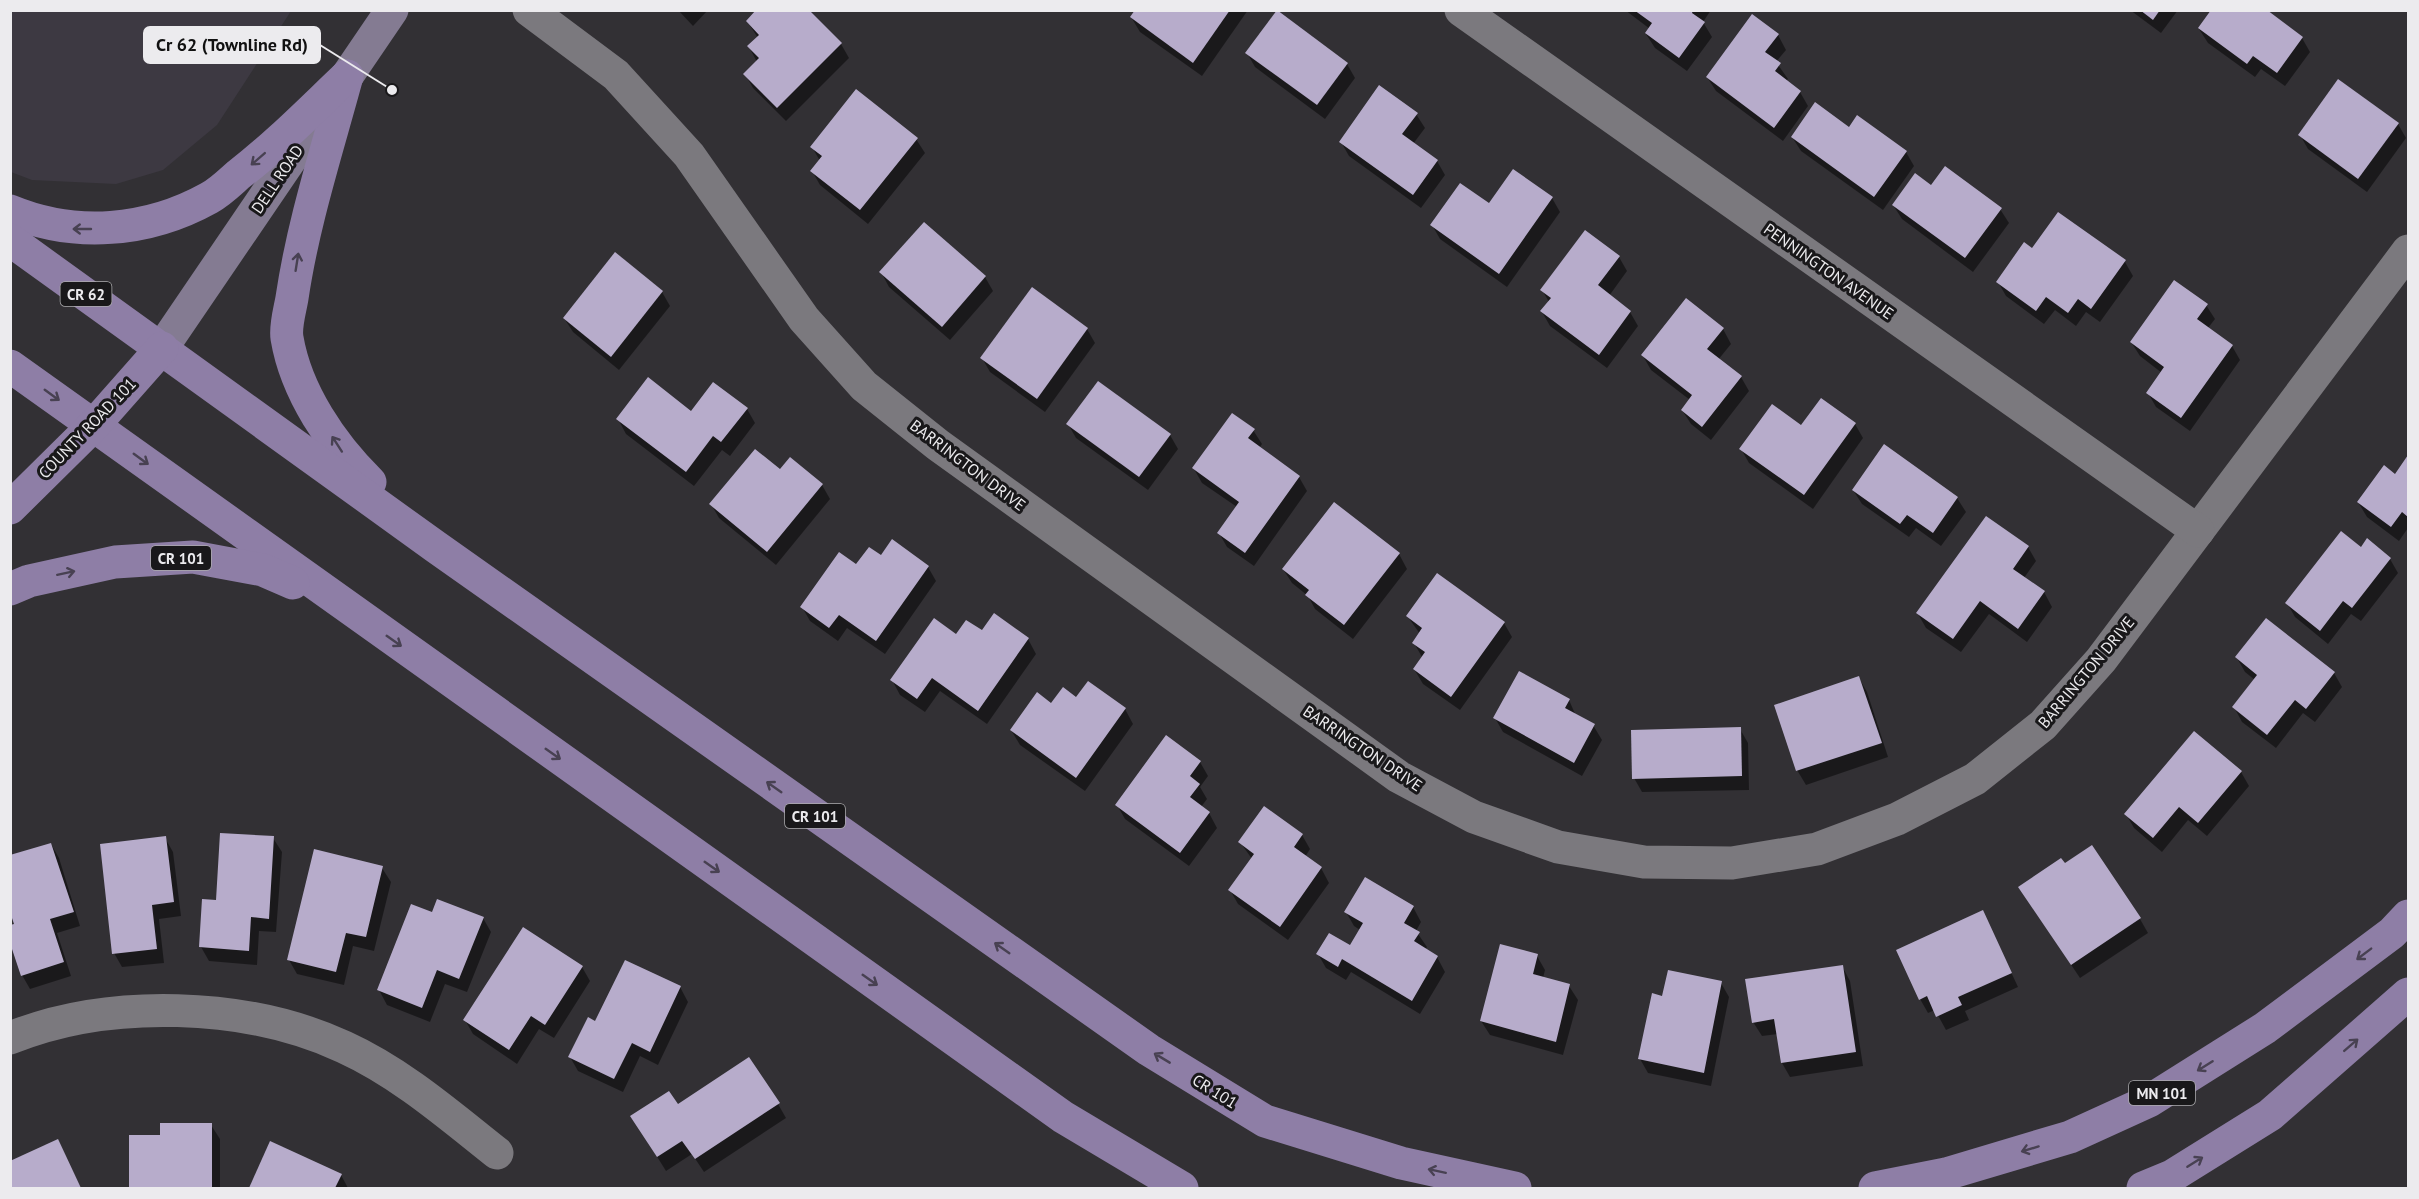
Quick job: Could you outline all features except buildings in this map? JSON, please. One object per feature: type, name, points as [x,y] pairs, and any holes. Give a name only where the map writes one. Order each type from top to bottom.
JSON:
[{"type":"main road","points":[[10,211],[71,229],[114,229],[170,216],[211,197],[256,162],[347,76]]},
{"type":"main road","points":[[347,76],[298,255],[286,336],[295,368],[314,409],[347,460],[436,547]]},
{"type":"main road","name":"CR 62","points":[[10,240],[162,348]]},
{"type":"main road","name":"COUNTY ROAD 101","points":[[10,508],[94,425],[162,348]]},
{"type":"main road","name":"CR 101","points":[[162,348],[436,547],[1149,1050],[1265,1122],[1401,1163],[1515,1188]]},
{"type":"main road","points":[[10,366],[94,425]]},
{"type":"main road","name":"CR 101","points":[[94,425],[1063,1117],[1182,1188]]},
{"type":"main road","name":"CR 101","points":[[10,589],[29,581],[115,562],[193,557],[263,570],[346,607]]},
{"type":"main road","name":"MN 101","points":[[1875,1188],[1946,1174],[2070,1137],[2149,1101],[2265,1028],[2392,933],[2409,916]]},
{"type":"main road","points":[[2143,1188],[2172,1176],[2270,1114],[2409,994]]},
{"type":"street","name":"DELL ROAD","points":[[162,348],[392,10]]},
{"type":"street","name":"BARRINGTON DRIVE","points":[[529,10],[616,75],[689,155],[804,319],[864,386],[938,445],[1399,777],[1474,817],[1558,847],[1644,861],[1732,862],[1817,849],[1897,819],[1976,779],[2043,725],[2101,660],[2409,252]]},
{"type":"street","name":"PENNINGTON AVENUE","points":[[1461,10],[2198,531]]},
{"type":"street","points":[[10,1038],[29,1030],[109,1012],[189,1011],[270,1022],[344,1047],[364,1058],[414,1088],[497,1153]]},
{"type":"shaded area","points":[[10,11],[291,11],[217,125],[163,170],[116,184],[32,180],[11,172]]},
{"type":"place","name":"Cr 62 (Townline Rd)","points":[[392,90]]}]
